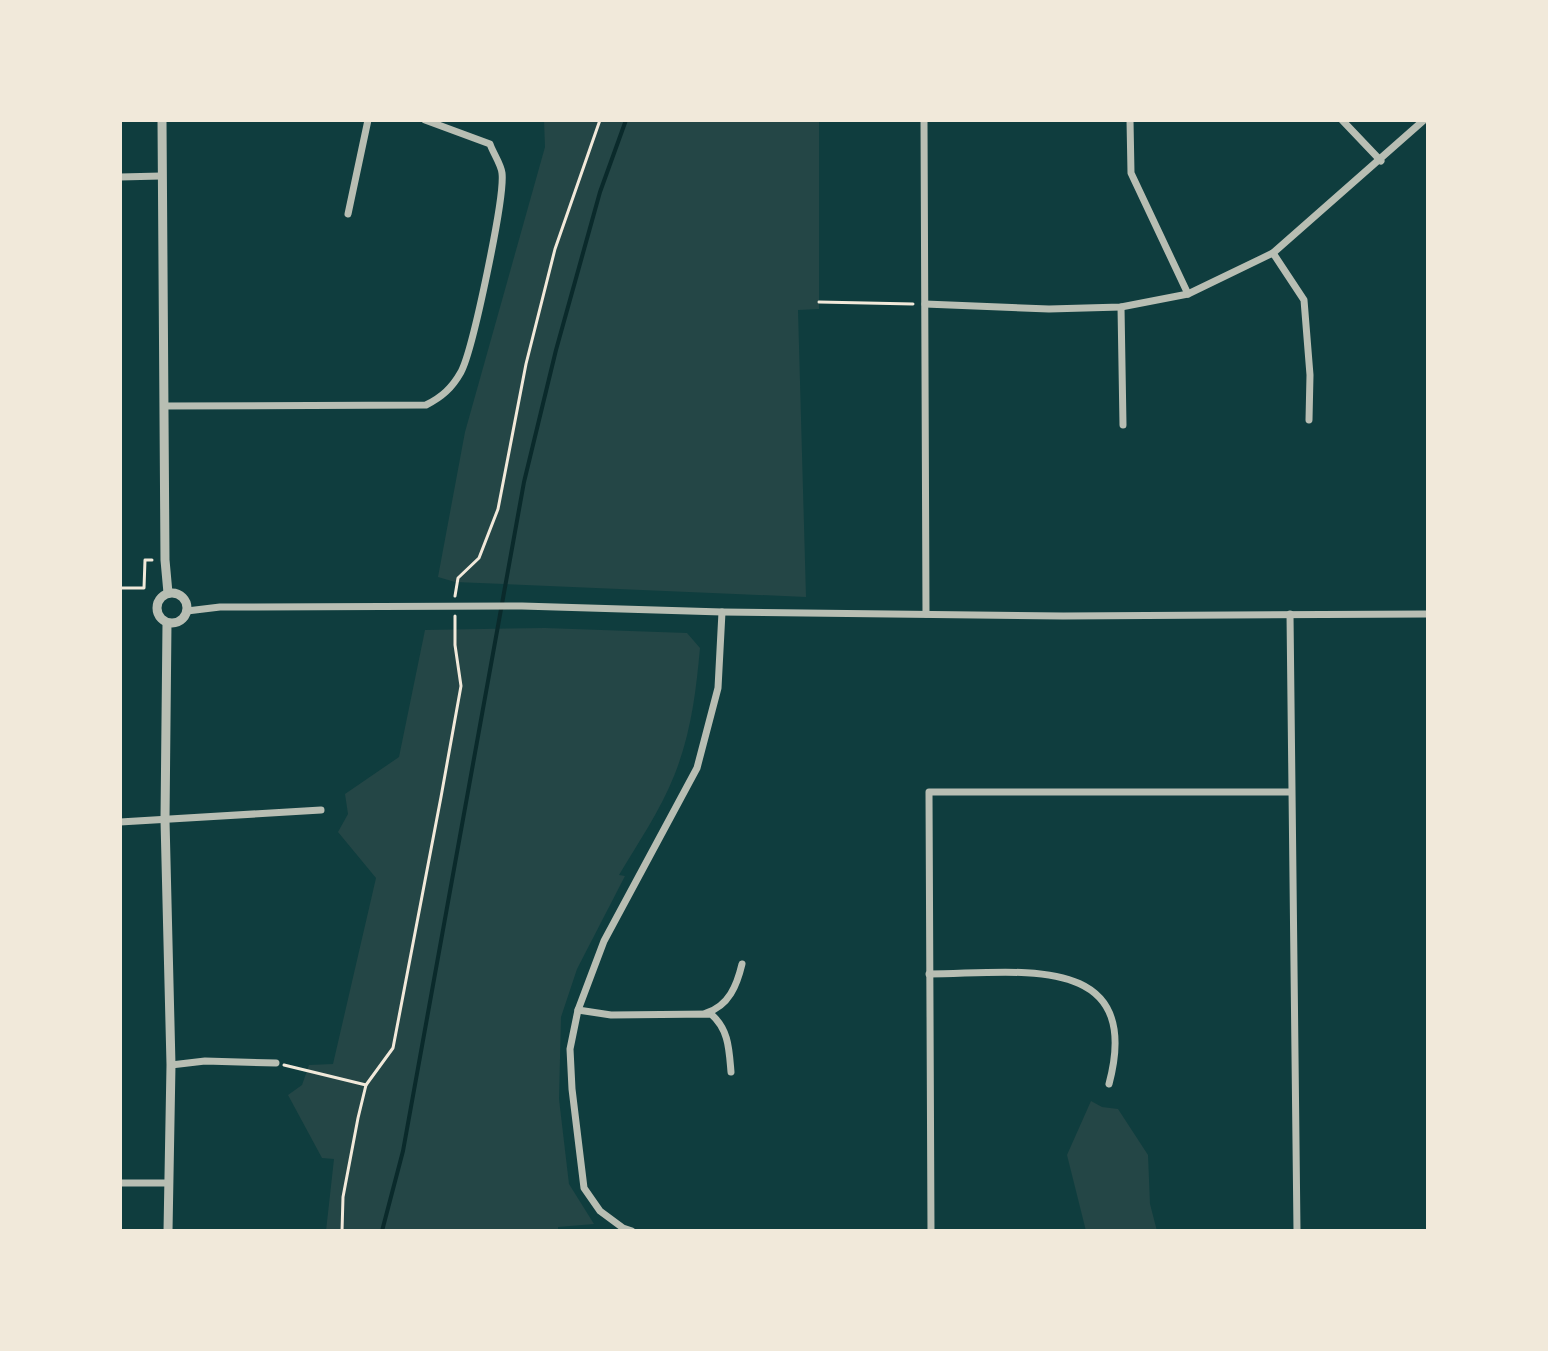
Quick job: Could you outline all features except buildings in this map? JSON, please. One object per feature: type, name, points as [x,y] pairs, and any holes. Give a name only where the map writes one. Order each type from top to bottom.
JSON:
[{"type":"street","points":[[162,120],[165,560],[168,593]]},
{"type":"street","points":[[348,214],[368,120]]},
{"type":"street","points":[[164,406],[426,405],[443,397],[462,370],[475,321],[498,212],[502,172],[490,144],[425,120]]},
{"type":"street","points":[[924,120],[926,614]]},
{"type":"street","points":[[1130,120],[1131,173],[1188,294]]},
{"type":"street","points":[[1342,120],[1381,161]]},
{"type":"street","points":[[925,304],[1049,309],[1121,307],[1188,294],[1273,253],[1424,120]]},
{"type":"street","points":[[120,177],[161,176]]},
{"type":"street","points":[[1273,253],[1304,300],[1310,375],[1309,420]]},
{"type":"street","points":[[1121,307],[1123,425]]},
{"type":"street","points":[[187,611],[184,599],[168,593],[159,600],[156,610],[167,623],[180,621],[187,611],[220,607],[522,606],[1063,616],[1428,614]]},
{"type":"street","points":[[632,1231],[600,1211],[584,1188],[570,1049],[578,1010],[604,941],[697,768],[718,688],[722,612]]},
{"type":"street","points":[[1290,614],[1297,1231]]},
{"type":"street","points":[[167,623],[165,820],[171,1065],[168,1231]]},
{"type":"street","points":[[931,1231],[929,792],[1291,792]]},
{"type":"street","points":[[120,822],[321,810]]},
{"type":"street","points":[[704,1013],[722,1004],[736,986],[742,964]]},
{"type":"street","points":[[929,974],[1052,974],[1083,984],[1094,992],[1110,1017],[1116,1058],[1109,1084]]},
{"type":"street","points":[[578,1010],[611,1015],[711,1014],[728,1037],[731,1072]]},
{"type":"street","points":[[171,1065],[205,1061],[276,1063]]},
{"type":"street","points":[[120,1183],[167,1183]]},
{"type":"path","points":[[455,591],[458,578],[479,558],[485,547],[498,509],[526,364],[555,249],[600,120]]},
{"type":"path","points":[[819,302],[925,304]]},
{"type":"path","points":[[120,588],[144,588],[145,560],[165,560]]},
{"type":"path","points":[[342,1231],[343,1197],[366,1085],[393,1048],[461,686],[455,645],[456,625]]},
{"type":"path","points":[[276,1063],[366,1085]]},
{"type":"shaded area","points":[[544,120],[819,120],[819,309],[798,310],[806,597],[455,582],[438,577],[465,432],[545,147]]},
{"type":"shaded area","points":[[545,628],[687,633],[700,648],[692,713],[674,776],[619,875],[625,876],[577,969],[561,1017],[559,1099],[569,1184],[594,1224],[558,1227],[558,1231],[326,1231],[334,1159],[322,1158],[288,1095],[302,1085],[309,1065],[333,1064],[376,878],[338,832],[348,814],[345,794],[399,757],[425,630]]},
{"type":"shaded area","points":[[1091,1101],[1102,1107],[1118,1109],[1148,1155],[1150,1204],[1157,1231],[1086,1231],[1067,1155]]},
{"type":"waterway","points":[[382,1231],[403,1151],[524,482],[556,350],[600,192],[626,120]]}]
